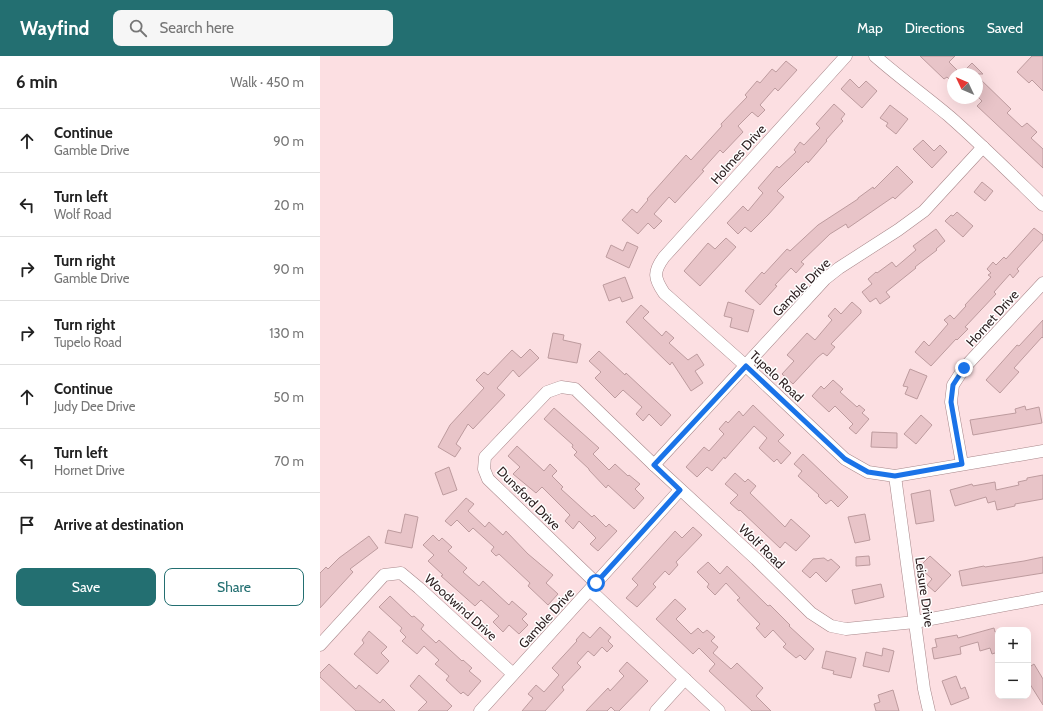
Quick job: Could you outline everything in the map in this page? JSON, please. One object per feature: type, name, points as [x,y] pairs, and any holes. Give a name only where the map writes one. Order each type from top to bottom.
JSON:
[{"type":"street","name":"Holmes Drive","points":[[655,275],[658,265],[664,257],[846,56]]},
{"type":"street","points":[[875,56],[983,147],[1043,205]]},
{"type":"street","name":"Gamble Drive","points":[[654,465],[825,279],[838,268],[898,230],[924,211],[983,147]]},
{"type":"street","name":"Tupelo Road","points":[[655,275],[658,284],[664,293],[746,366],[845,459],[868,472],[895,476],[1043,451]]},
{"type":"street","name":"Hornet Drive","points":[[962,464],[951,402],[953,385],[964,368],[1043,283]]},
{"type":"street","name":"Wolf Road","points":[[514,426],[547,392],[561,387],[574,389],[680,490],[756,559],[811,613],[831,626],[846,630],[915,622],[1043,598]]},
{"type":"street","name":"Dunsford Drive","points":[[514,426],[485,457],[484,469],[488,479],[685,679],[719,711]]},
{"type":"street","name":"Leisure Drive","points":[[895,476],[924,689],[929,711]]},
{"type":"street","name":"Gamble Drive","points":[[480,711],[680,490]]},
{"type":"street","name":"Woodwind Drive","points":[[320,645],[384,575],[401,573],[513,674]]},
{"type":"street","points":[[656,711],[685,679]]},
{"type":"building","points":[[920,56],[955,56],[949,62],[955,68],[947,68],[947,77],[944,79]]},
{"type":"building","points":[[1032,56],[1043,56],[1043,91],[1032,80],[1029,83],[1017,72]]},
{"type":"building","points":[[786,61],[797,70],[778,91],[775,88],[760,105],[765,110],[758,117],[752,112],[738,126],[743,132],[723,153],[720,150],[702,170],[704,171],[675,203],[669,197],[654,214],[662,221],[654,229],[648,223],[638,234],[622,220],[632,209],[637,213],[648,200],[647,199],[686,155],[691,160],[722,126],[721,124],[747,97],[745,95],[757,81],[760,83],[772,69],[776,72]]},
{"type":"building","points":[[972,63],[977,68],[967,68]]},
{"type":"building","points":[[850,79],[859,88],[866,81],[877,91],[862,108],[841,89]]},
{"type":"building","points":[[983,82],[1011,109],[1007,113],[1022,127],[1027,123],[1037,132],[1031,138],[1043,149],[1043,168],[977,106],[979,104],[983,104]]},
{"type":"building","points":[[834,104],[845,114],[841,119],[843,121],[808,163],[807,161],[777,191],[784,197],[768,215],[751,232],[745,227],[738,234],[727,223],[743,206],[748,211],[763,193],[758,188],[777,166],[779,168],[796,152],[794,150],[800,142],[804,145],[820,128],[816,124]]},
{"type":"building","points":[[890,105],[908,119],[896,134],[886,126],[888,123],[880,118]]},
{"type":"building","points":[[923,140],[934,151],[940,145],[947,152],[932,168],[913,149]]},
{"type":"building","points":[[897,166],[913,182],[895,199],[893,197],[848,228],[846,224],[830,234],[801,262],[804,264],[796,273],[791,268],[775,285],[777,286],[760,305],[745,291],[762,272],[764,274],[787,249],[790,251],[818,225],[858,199],[873,187],[874,189]]},
{"type":"building","points":[[982,182],[993,191],[985,201],[974,192]]},
{"type":"building","points":[[957,212],[973,226],[963,237],[945,221]]},
{"type":"building","points":[[1034,228],[1043,235],[1043,240],[1017,269],[1019,271],[1013,278],[1010,274],[994,292],[996,294],[965,327],[968,329],[957,340],[956,339],[931,366],[915,352],[924,341],[929,346],[948,324],[944,320],[950,315],[954,319],[966,306],[965,305],[991,277],[988,275],[991,273],[987,269],[993,262],[996,265],[1004,257],[1006,259]]},
{"type":"building","points":[[936,229],[945,241],[936,249],[937,250],[886,292],[890,297],[880,304],[876,298],[870,302],[862,292],[872,284],[868,279],[892,262],[896,267],[916,250],[913,246]]},
{"type":"building","points":[[726,238],[736,247],[700,286],[684,271],[708,243],[715,249]]},
{"type":"building","points":[[627,242],[638,247],[629,268],[606,257],[611,245],[623,251]]},
{"type":"building","points":[[625,277],[633,298],[622,302],[620,297],[609,301],[603,285]]},
{"type":"building","points":[[728,302],[754,310],[748,332],[730,327],[732,318],[724,316]]},
{"type":"building","points":[[852,302],[861,310],[861,313],[831,344],[835,347],[827,356],[823,353],[818,357],[793,384],[782,374],[794,361],[787,355],[807,333],[815,340],[832,320],[828,316],[835,308],[841,314]]},
{"type":"building","points":[[641,305],[649,312],[643,318],[662,336],[666,331],[674,338],[669,343],[688,360],[697,354],[704,365],[695,371],[703,383],[691,391],[672,362],[670,365],[626,322]]},
{"type":"building","points":[[1043,320],[1043,338],[1042,337],[1014,368],[1019,372],[1000,393],[986,380],[1017,345],[1019,346]]},
{"type":"building","points":[[553,333],[564,335],[563,340],[581,344],[577,363],[548,358]]},
{"type":"building","points":[[530,349],[539,358],[519,377],[513,370],[497,388],[505,395],[473,429],[468,424],[456,444],[461,448],[455,457],[438,447],[450,425],[484,388],[476,380],[484,372],[488,375],[512,350],[521,358]]},
{"type":"building","points":[[599,351],[625,375],[626,373],[671,415],[661,426],[649,414],[643,421],[636,414],[642,407],[623,390],[615,398],[595,378],[601,372],[589,361]]},
{"type":"building","points":[[910,369],[927,376],[917,399],[905,394],[908,387],[903,386]]},
{"type":"building","points":[[833,380],[843,389],[840,392],[857,407],[859,405],[865,410],[862,413],[869,419],[856,434],[849,428],[853,424],[835,406],[829,412],[812,396],[821,386],[824,389]]},
{"type":"building","points":[[753,405],[784,435],[778,441],[791,453],[781,464],[777,459],[774,462],[759,448],[767,438],[754,426],[725,459],[724,457],[712,471],[707,467],[697,477],[686,467],[704,447],[709,451],[724,434],[719,429],[726,421],[728,423],[739,411],[743,416]]},
{"type":"building","points":[[1025,406],[1026,410],[1039,407],[1042,423],[973,435],[970,420],[1016,413],[1015,409]]},
{"type":"building","points":[[554,408],[599,448],[593,454],[609,470],[615,464],[628,476],[629,475],[640,484],[635,489],[644,498],[634,509],[608,485],[606,488],[574,455],[577,452],[572,447],[573,445],[544,419]]},
{"type":"building","points":[[921,415],[932,425],[916,444],[904,434]]},
{"type":"building","points":[[872,432],[897,433],[897,448],[871,447]]},
{"type":"building","points":[[517,446],[544,471],[550,464],[557,471],[552,476],[563,487],[561,489],[592,517],[594,515],[606,527],[609,524],[617,531],[598,551],[590,544],[596,538],[579,521],[573,529],[565,521],[570,515],[542,487],[536,493],[513,474],[520,467],[508,456]]},
{"type":"building","points":[[803,454],[848,497],[838,507],[831,500],[826,504],[818,496],[819,495],[798,476],[802,471],[794,464]]},
{"type":"building","points":[[449,467],[457,490],[443,495],[435,473]]},
{"type":"building","points":[[735,473],[745,482],[748,479],[756,486],[750,493],[785,527],[791,519],[810,536],[796,551],[785,542],[780,548],[740,510],[739,511],[730,503],[738,495],[725,484]]},
{"type":"building","points":[[1043,475],[1043,499],[1015,504],[1015,506],[997,510],[995,501],[988,503],[986,497],[955,506],[950,490],[972,484],[973,486],[995,482],[996,490],[1019,485],[1018,482],[1027,480],[1027,478]]},
{"type":"building","points":[[930,490],[934,521],[916,524],[911,494]]},
{"type":"building","points":[[466,498],[474,504],[468,511],[485,527],[489,522],[503,535],[506,531],[528,554],[553,575],[546,583],[558,594],[548,605],[528,586],[530,583],[499,554],[496,556],[491,551],[494,547],[473,528],[469,532],[457,520],[451,526],[445,521]]},
{"type":"building","points":[[405,514],[418,517],[412,548],[385,543],[388,530],[401,533]]},
{"type":"building","points":[[865,514],[870,540],[855,543],[848,517]]},
{"type":"building","points":[[693,527],[702,535],[676,562],[678,565],[669,575],[665,571],[653,584],[656,587],[637,607],[626,598],[638,585],[632,579],[675,531],[682,538]]},
{"type":"building","points":[[433,535],[439,541],[442,538],[452,547],[448,551],[467,568],[463,572],[479,586],[483,581],[509,605],[512,601],[527,614],[522,619],[528,625],[519,634],[509,625],[503,632],[493,622],[499,616],[481,600],[475,606],[441,576],[443,575],[428,561],[434,555],[423,545]]},
{"type":"building","points":[[369,536],[378,548],[350,569],[353,572],[320,608],[320,573],[326,567],[328,569],[339,558]]},
{"type":"building","points":[[869,556],[870,565],[856,566],[856,557]]},
{"type":"building","points":[[930,556],[951,575],[935,592],[927,585],[932,579],[919,567]]},
{"type":"building","points":[[1043,557],[1043,573],[962,586],[959,571]]},
{"type":"building","points":[[824,558],[828,561],[831,559],[840,567],[826,582],[816,572],[810,578],[802,571],[813,559]]},
{"type":"building","points":[[708,562],[720,574],[727,566],[768,606],[770,605],[790,625],[789,626],[814,649],[805,660],[800,655],[796,658],[783,647],[786,644],[773,630],[765,638],[756,628],[760,624],[737,600],[740,598],[726,583],[715,595],[707,587],[709,584],[697,572]]},
{"type":"building","points":[[881,584],[884,597],[855,604],[852,590]]},
{"type":"building","points":[[390,596],[412,617],[414,616],[424,625],[421,629],[436,643],[439,640],[472,668],[469,671],[481,681],[468,696],[463,692],[461,694],[446,680],[449,676],[435,664],[439,660],[424,646],[417,654],[402,641],[406,637],[400,631],[402,628],[379,607]]},
{"type":"building","points":[[675,599],[686,609],[676,619],[691,634],[698,628],[703,633],[707,630],[715,637],[711,641],[718,647],[713,653],[731,669],[737,663],[763,688],[756,696],[771,711],[752,711],[709,671],[715,664],[699,648],[693,654],[656,619]]},
{"type":"building","points":[[600,627],[611,637],[608,641],[613,646],[607,652],[602,647],[594,656],[588,651],[577,663],[581,667],[562,687],[564,690],[545,711],[522,711],[533,698],[528,694],[536,685],[544,692],[559,675],[552,668],[577,641],[576,640],[583,632],[590,638]]},
{"type":"building","points":[[994,628],[995,653],[992,654],[990,648],[980,651],[978,642],[960,647],[961,654],[934,659],[932,648],[937,647],[935,639],[957,635],[958,638]]},
{"type":"building","points":[[369,631],[387,647],[381,653],[389,661],[377,674],[354,654],[364,643],[362,640]]},
{"type":"building","points":[[883,648],[894,651],[889,672],[863,666],[866,652],[882,656]]},
{"type":"building","points":[[826,651],[856,658],[851,678],[833,674],[834,671],[822,668]]},
{"type":"building","points":[[627,662],[648,681],[619,711],[615,711],[611,707],[607,711],[586,711],[608,688],[610,691],[624,676],[619,671]]},
{"type":"building","points":[[329,664],[356,689],[359,685],[380,703],[383,699],[395,711],[356,711],[320,677],[320,673]]},
{"type":"building","points":[[1034,664],[1043,679],[1043,705],[1031,686],[1031,666]]},
{"type":"building","points":[[419,675],[452,706],[447,711],[418,711],[427,702],[410,686]]},
{"type":"building","points":[[956,676],[961,689],[965,687],[969,698],[951,705],[942,681]]},
{"type":"building","points":[[893,690],[899,711],[876,711],[874,704],[880,702],[878,695]]},
{"type":"route","points":[[596,583],[680,490],[654,465],[746,366],[845,459],[868,472],[895,476],[962,464],[951,402],[953,385],[964,368]]}]
